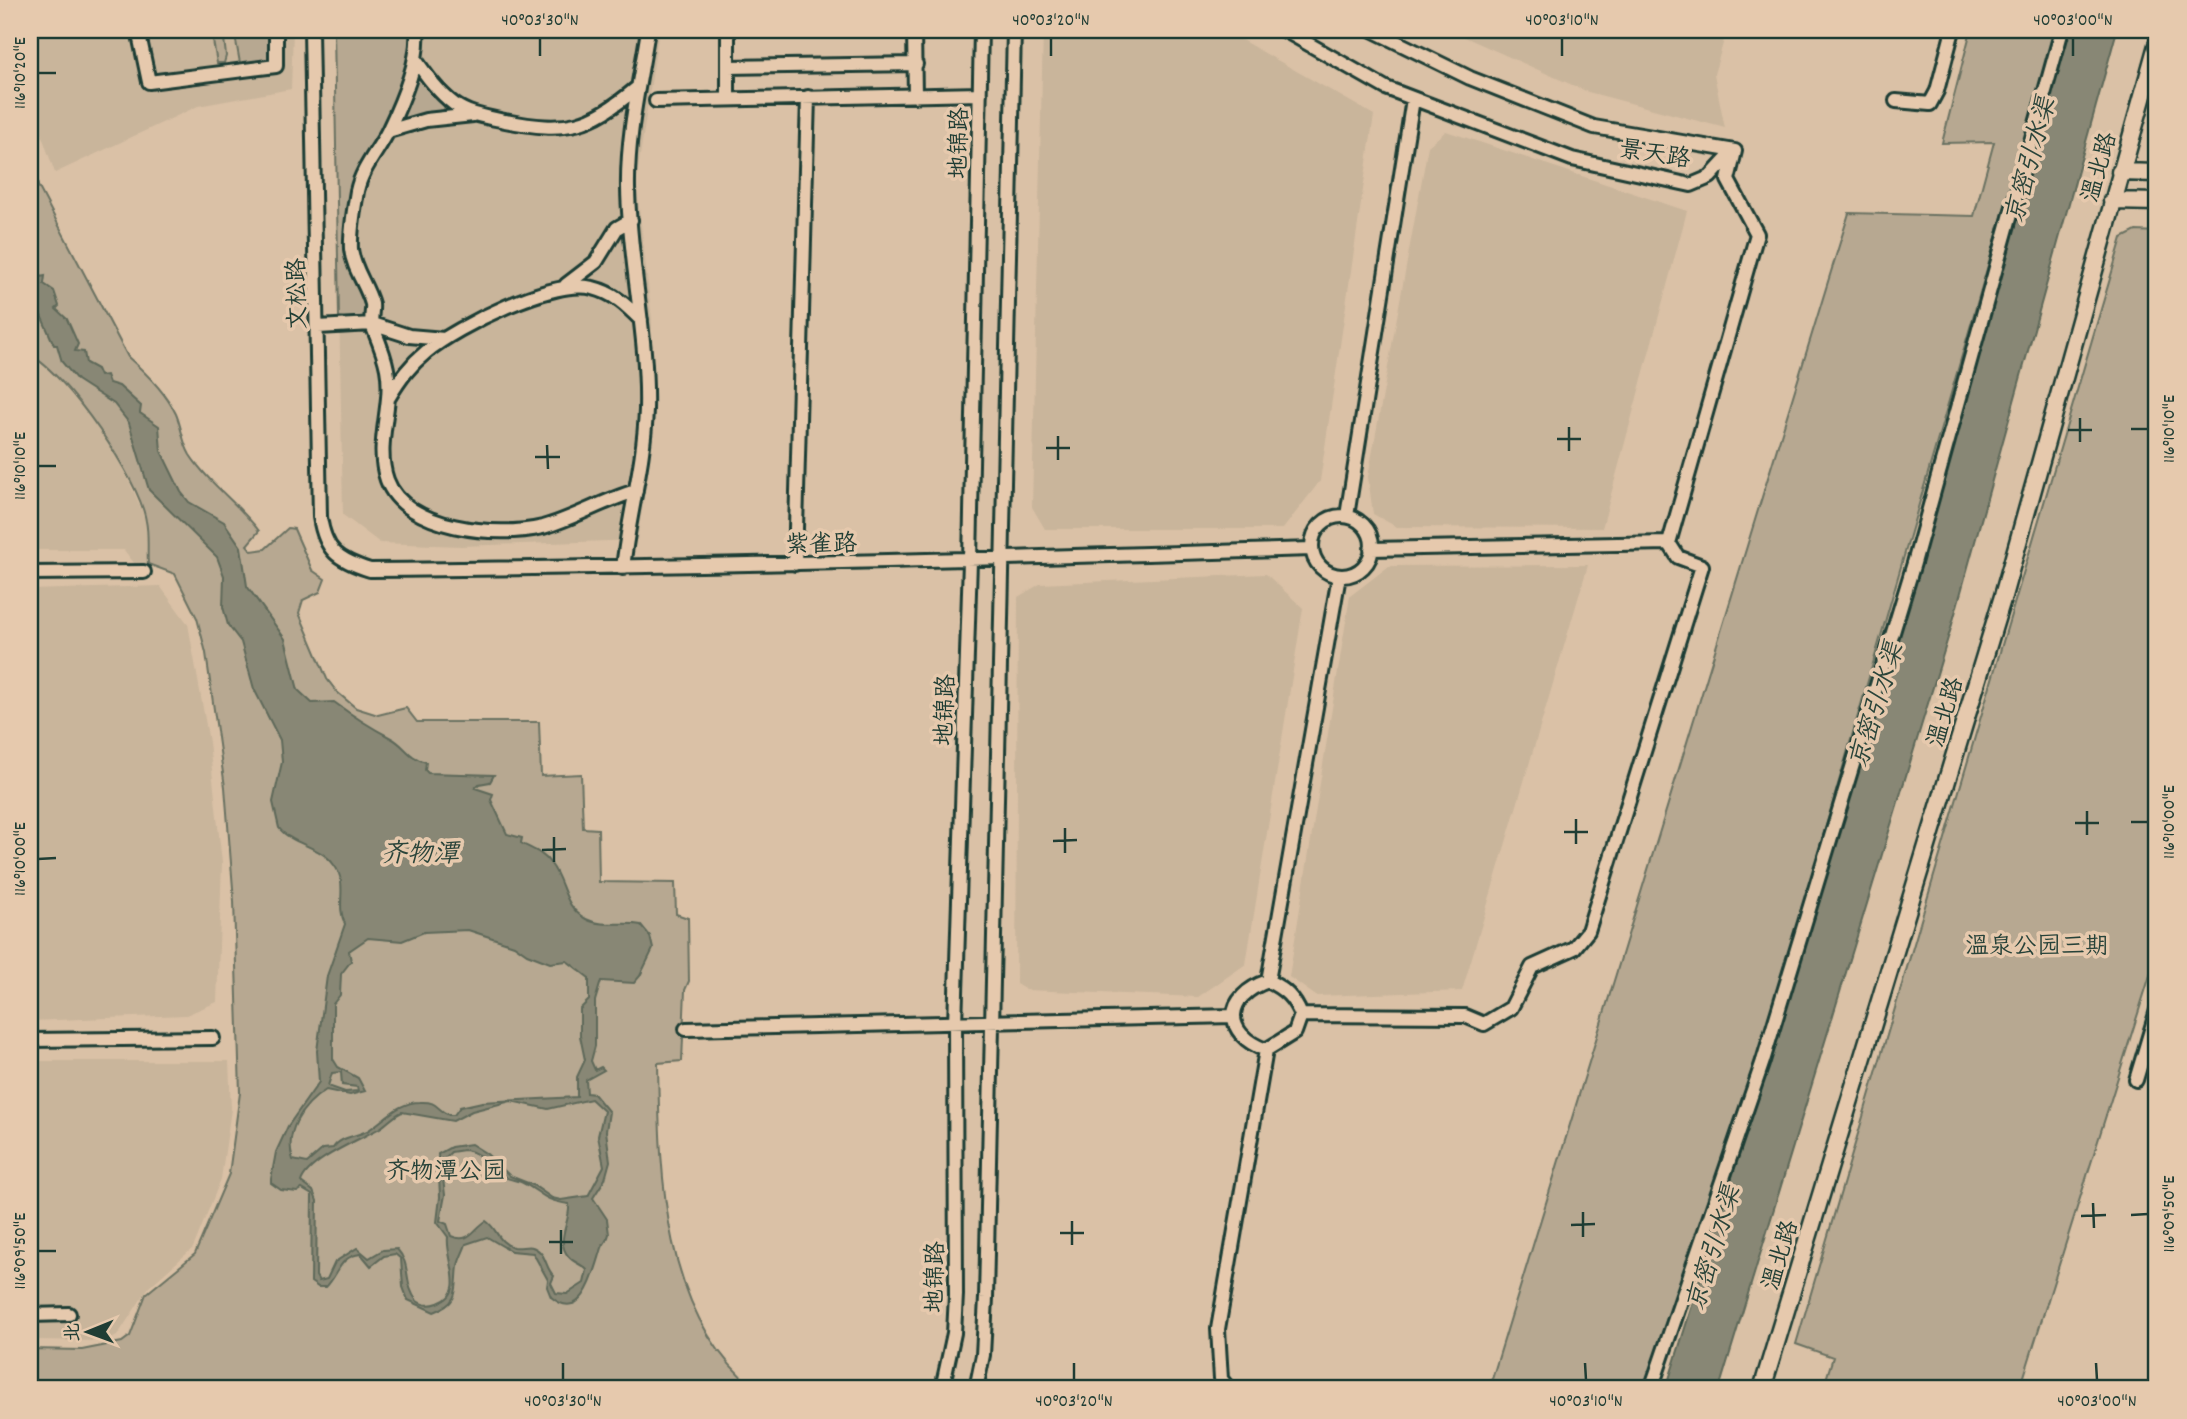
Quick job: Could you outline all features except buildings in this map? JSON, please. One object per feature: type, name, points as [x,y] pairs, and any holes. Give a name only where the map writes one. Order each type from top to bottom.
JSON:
[{"type":"main road","name":"温北路","points":[[1762,1389],[2003,596],[2157,45]]},
{"type":"main road","points":[[2120,172],[2157,173]]},
{"type":"main road","points":[[2112,201],[2157,202]]},
{"type":"street","points":[[138,30],[149,82],[276,66],[276,30]]},
{"type":"street","name":"文松路","points":[[311,30],[320,517],[323,538],[335,553]]},
{"type":"street","points":[[417,30],[415,59],[388,131],[370,158],[358,189],[351,234],[351,252],[372,304],[372,324],[383,349],[388,374],[383,423],[387,481],[403,506],[415,514],[467,528],[540,527],[577,517],[636,491]]},
{"type":"street","points":[[623,568],[643,451],[646,408],[631,220],[629,144],[648,30]]},
{"type":"street","points":[[728,30],[728,99]]},
{"type":"street","points":[[914,30],[915,96]]},
{"type":"street","name":"地锦路","points":[[942,1389],[951,1354],[956,1295],[955,1024],[970,561],[981,30]]},
{"type":"street","points":[[976,1389],[983,1354],[986,1297],[1014,30]]},
{"type":"street","name":"景天路","points":[[1284,30],[1386,88],[1572,159],[1691,185],[1710,177],[1735,150]]},
{"type":"street","name":"景天路","points":[[1372,30],[1470,78],[1594,127],[1735,150]]},
{"type":"street","points":[[1896,101],[1930,104],[1937,91],[1953,30]]},
{"type":"street","points":[[1651,1389],[1763,1061],[1906,589],[2062,30]]},
{"type":"street","points":[[415,59],[446,98],[473,115]]},
{"type":"street","points":[[728,67],[916,64]]},
{"type":"street","points":[[388,131],[426,120],[473,115],[557,129],[594,118],[617,105],[638,87]]},
{"type":"street","points":[[656,101],[980,94]]},
{"type":"street","points":[[795,564],[808,97]]},
{"type":"street","points":[[1347,516],[1413,99]]},
{"type":"street","points":[[1301,1015],[1465,1016],[1484,1024],[1511,1008],[1532,967],[1574,948],[1588,931],[1702,566],[1678,557],[1669,543],[1757,234],[1728,180],[1735,150]]},
{"type":"street","points":[[387,400],[404,372],[444,339],[476,322],[560,289],[582,277],[596,262],[617,228],[631,220]]},
{"type":"street","points":[[560,289],[573,286],[607,293],[621,300],[641,320]]},
{"type":"street","points":[[318,327],[372,324],[409,336],[444,339]]},
{"type":"street","points":[[1347,516],[1355,519],[1368,531],[1371,549],[1369,558],[1357,571],[1339,576],[1321,567],[1312,549],[1316,531],[1322,524],[1329,519],[1347,516]]},
{"type":"street","points":[[1371,549],[1669,543]]},
{"type":"street","name":"紫雀路","points":[[335,553],[349,564],[370,570],[970,561],[1312,549]]},
{"type":"street","points":[[30,573],[144,572]]},
{"type":"street","points":[[1268,981],[1339,576]]},
{"type":"street","points":[[1229,1389],[1221,1379],[1219,1329],[1266,1050],[1295,1032],[1301,1015],[1294,1000],[1268,981]]},
{"type":"street","points":[[1266,1050],[1249,1043],[1237,1032],[1233,1016],[1238,1000],[1252,986],[1268,981]]},
{"type":"street","points":[[2136,1080],[2157,1010]]},
{"type":"street","points":[[687,1029],[1233,1016]]},
{"type":"street","points":[[30,1040],[214,1038]]},
{"type":"street","points":[[30,1315],[69,1314]]},
{"type":"shaded area","points":[[30,30],[293,30],[291,89],[198,106],[55,173],[30,102]]},
{"type":"shaded area","points":[[334,30],[659,30],[636,182],[652,320],[648,473],[637,540],[461,546],[380,543],[343,515]]},
{"type":"shaded area","points":[[1043,30],[1224,30],[1374,115],[1320,481],[1283,529],[1045,529],[1032,507]]},
{"type":"shaded area","points":[[1449,30],[1727,30],[1714,74],[1725,128],[1588,92]]},
{"type":"shaded area","points":[[1446,131],[1687,211],[1602,528],[1397,527],[1373,514],[1368,477],[1428,146]]},
{"type":"shaded area","points":[[30,355],[43,362],[91,417],[123,468],[146,519],[148,564],[134,563],[124,550],[30,550]]},
{"type":"shaded area","points":[[1588,565],[1462,991],[1316,996],[1289,977],[1350,596],[1389,566]]},
{"type":"shaded area","points":[[1266,574],[1303,608],[1246,964],[1198,997],[1026,990],[1016,984],[1018,597],[1040,584]]},
{"type":"shaded area","points":[[160,586],[188,624],[209,742],[222,863],[217,1002],[186,1015],[30,1021],[30,590]]},
{"type":"shaded area","points":[[30,1061],[229,1061],[231,1109],[221,1179],[193,1248],[149,1287],[117,1336],[107,1341],[30,1340]]},
{"type":"green space","points":[[211,30],[223,30],[226,56],[224,63],[217,63]]},
{"type":"green space","points":[[234,30],[270,30],[271,60],[246,66],[240,63]]},
{"type":"green space","points":[[334,30],[413,30],[408,65],[385,124],[364,157],[351,187],[346,253],[366,310],[365,316],[348,319],[339,317]]},
{"type":"green space","points":[[1971,30],[2056,30],[1746,1103],[1643,1389],[1489,1389],[1849,213],[1974,216],[1994,142],[1942,143]]},
{"type":"green space","points":[[420,75],[445,101],[444,111],[402,121],[417,76]]},
{"type":"green space","name":"齐物潭公园","points":[[30,139],[38,186],[128,357],[167,398],[178,419],[187,450],[198,465],[259,531],[247,545],[252,551],[265,549],[288,528],[294,529],[312,570],[325,579],[320,592],[303,600],[299,613],[327,679],[337,692],[356,708],[378,715],[406,708],[417,722],[539,722],[541,776],[581,774],[583,828],[598,829],[599,882],[675,883],[676,914],[688,918],[689,981],[685,990],[682,1061],[658,1063],[661,1150],[672,1239],[684,1281],[700,1321],[724,1358],[755,1389],[30,1389],[30,1349],[82,1350],[122,1342],[130,1336],[146,1294],[195,1254],[229,1174],[240,1093],[234,901],[225,787],[206,653],[197,618],[175,574],[148,564],[147,526],[141,503],[116,455],[81,405],[45,366],[30,355]]},
{"type":"green space","name":"温泉公园三期","points":[[2136,231],[2157,232],[2157,953],[2020,1389],[1823,1389],[1833,1357],[1796,1344],[2122,238]]},
{"type":"water","name":"京密引水渠","points":[[2066,30],[2117,30],[1951,628],[1719,1389],[1666,1389],[1775,1039]]},
{"type":"water","name":"齐物潭","points":[[30,275],[35,278],[45,276],[44,284],[54,291],[59,306],[56,309],[67,319],[78,344],[75,351],[84,352],[86,363],[97,369],[100,376],[106,375],[109,383],[119,386],[141,406],[140,413],[159,426],[161,451],[181,492],[189,502],[224,522],[241,547],[247,586],[285,639],[298,690],[312,703],[334,702],[396,741],[415,758],[426,762],[425,770],[428,773],[494,775],[490,782],[479,784],[475,788],[493,794],[491,800],[507,834],[522,838],[521,843],[548,860],[578,914],[593,922],[641,925],[650,936],[653,949],[640,976],[634,983],[601,981],[595,1001],[595,1046],[591,1061],[595,1070],[601,1067],[604,1070],[586,1080],[587,1093],[594,1094],[609,1112],[606,1131],[610,1161],[605,1179],[593,1198],[607,1219],[609,1234],[586,1291],[572,1304],[562,1304],[551,1297],[547,1287],[548,1280],[533,1253],[511,1251],[487,1237],[466,1244],[459,1263],[453,1299],[434,1312],[408,1300],[403,1287],[401,1259],[395,1254],[384,1256],[371,1266],[361,1254],[354,1255],[344,1262],[326,1287],[318,1287],[311,1282],[312,1195],[302,1189],[297,1192],[281,1190],[271,1183],[271,1179],[276,1152],[288,1126],[319,1082],[317,1051],[327,976],[345,924],[341,909],[341,879],[334,865],[322,854],[291,838],[279,828],[273,802],[282,762],[280,740],[254,689],[241,642],[228,625],[223,607],[224,576],[217,557],[149,490],[129,423],[114,404],[77,380],[62,362],[57,345],[54,345],[40,313],[30,304]],"holes":[[[468,930],[514,945],[527,954],[550,963],[567,961],[589,978],[589,1000],[580,1009],[580,1036],[585,1060],[577,1077],[577,1097],[482,1102],[460,1107],[454,1115],[445,1113],[431,1103],[412,1103],[398,1108],[367,1131],[344,1139],[333,1148],[323,1149],[307,1163],[293,1160],[293,1130],[309,1103],[326,1090],[350,1095],[365,1091],[358,1078],[338,1067],[333,1059],[333,1004],[340,995],[341,974],[351,961],[349,951],[368,938],[402,941],[424,932]],[[341,1072],[342,1085],[357,1087],[358,1091],[345,1092],[328,1086],[332,1073]],[[591,1099],[604,1111],[598,1136],[604,1166],[588,1196],[561,1200],[552,1198],[533,1185],[510,1176],[487,1154],[471,1144],[451,1147],[438,1154],[440,1197],[437,1222],[448,1237],[454,1284],[447,1298],[430,1305],[417,1301],[410,1288],[402,1255],[397,1249],[383,1250],[369,1258],[357,1248],[335,1262],[327,1279],[319,1281],[316,1276],[317,1201],[313,1191],[301,1182],[313,1166],[335,1151],[380,1128],[402,1112],[453,1121],[472,1111],[511,1101],[548,1109]],[[470,1151],[505,1177],[521,1182],[547,1198],[569,1204],[563,1244],[569,1257],[587,1270],[584,1283],[567,1294],[556,1293],[551,1283],[554,1276],[540,1252],[530,1247],[508,1245],[486,1221],[467,1237],[451,1236],[447,1224],[440,1221],[445,1195],[441,1162],[451,1152]]]}]
